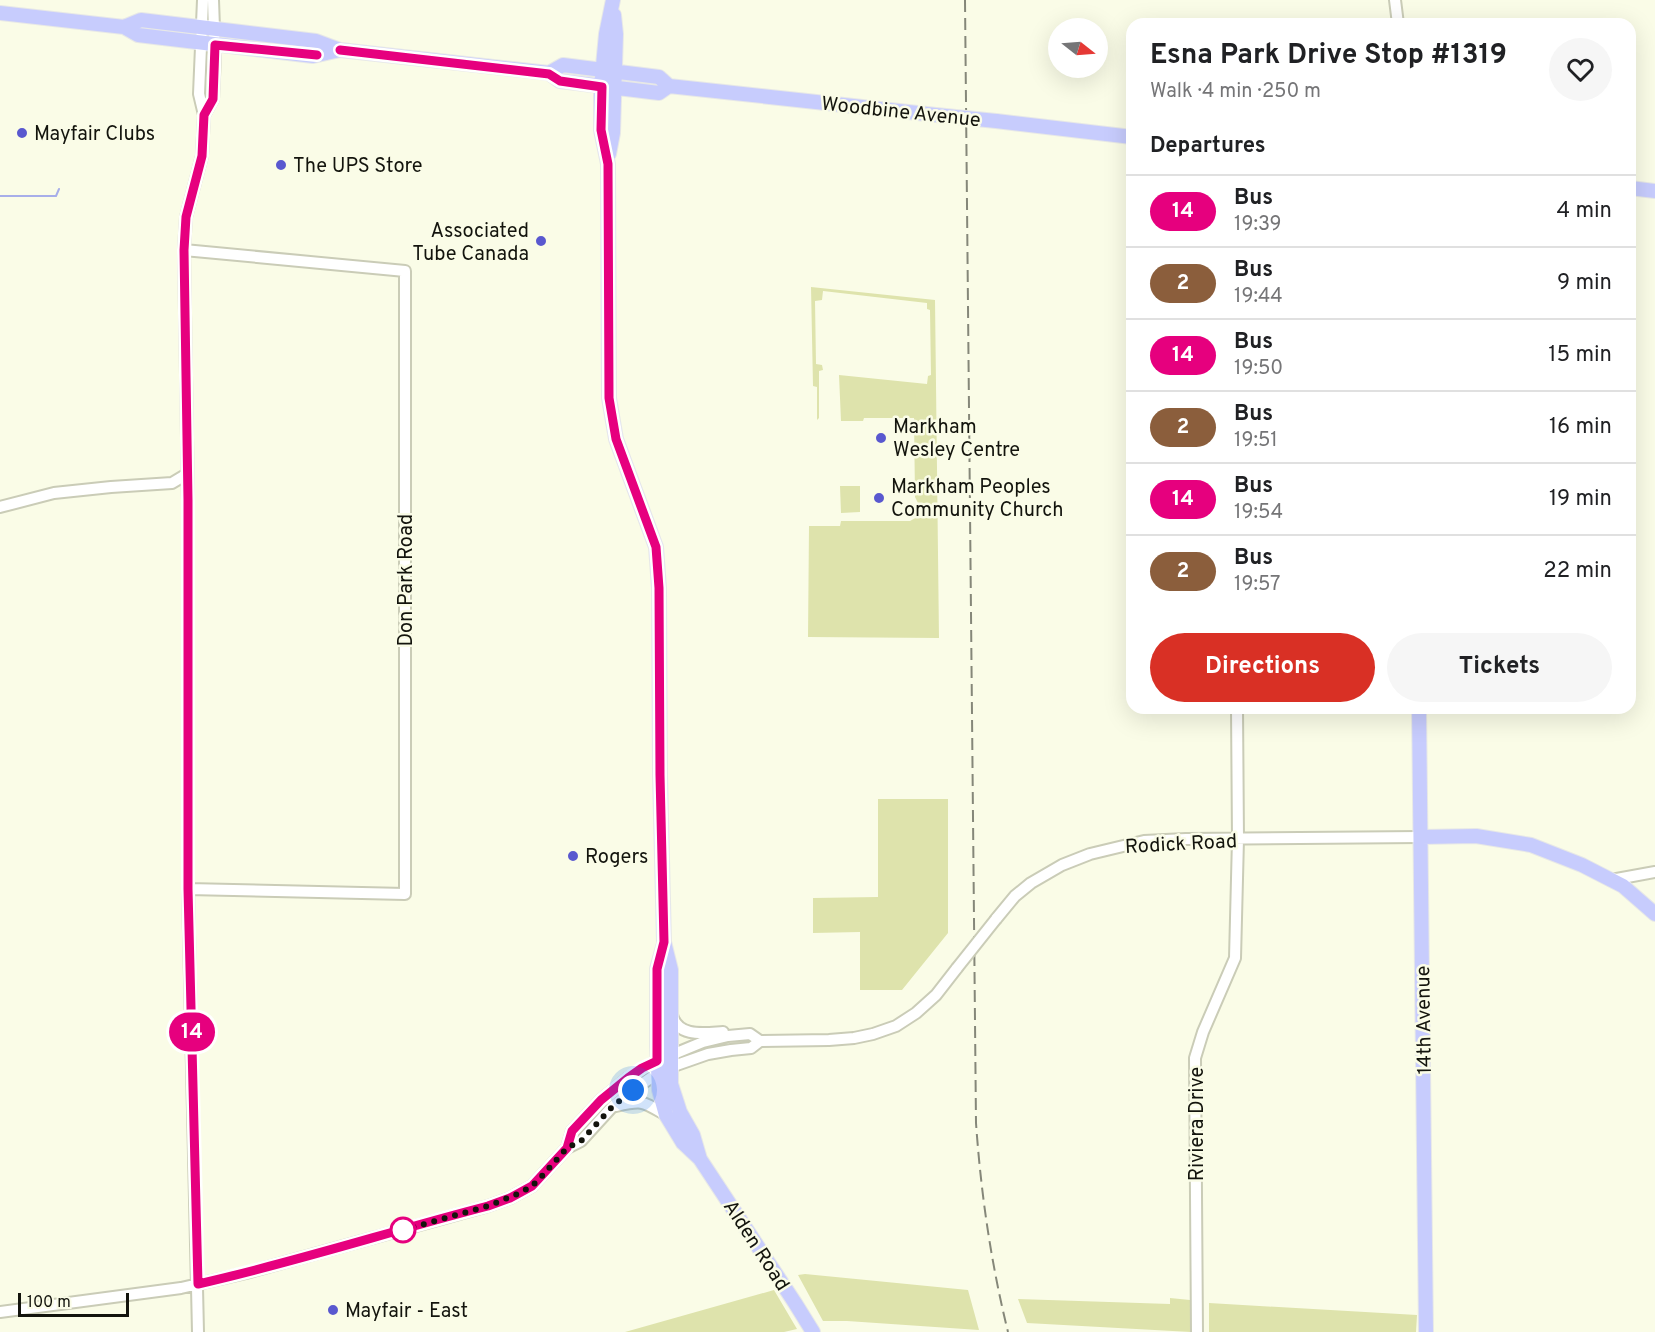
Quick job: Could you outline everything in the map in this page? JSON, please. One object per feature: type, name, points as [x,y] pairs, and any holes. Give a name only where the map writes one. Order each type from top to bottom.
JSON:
[{"type":"main road","points":[[612,2],[606,34],[613,133],[608,164],[609,398],[616,439],[656,547],[659,588],[664,942],[671,970],[670,1008],[664,1064]]},
{"type":"main road","name":"Woodbine Avenue","points":[[0,14],[124,27],[138,35],[313,56],[340,50]]},
{"type":"main road","name":"Woodbine Avenue","points":[[124,27],[141,20],[316,41],[340,50],[549,74],[560,81],[659,93],[669,86]]},
{"type":"main road","name":"Woodbine Avenue","points":[[549,74],[563,65],[659,77],[669,86],[1126,136]]},
{"type":"main road","points":[[1636,189],[1655,191]]},
{"type":"main road","name":"14th Avenue","points":[[1419,714],[1426,1332]]},
{"type":"main road","name":"Rodick Road","points":[[1421,837],[1476,836],[1531,845],[1582,865],[1623,886],[1655,914]]},
{"type":"main road","points":[[664,942],[657,969],[664,1064]]},
{"type":"main road","name":"Alden Road","points":[[664,1064],[659,1090],[666,1115],[683,1143],[700,1159],[813,1332]]},
{"type":"main road","name":"Alden Road","points":[[664,1064],[680,1112],[693,1135],[700,1159]]},
{"type":"street","points":[[203,0],[208,28],[215,45],[213,99],[204,115]]},
{"type":"street","points":[[198,1332],[188,889],[184,250],[186,217],[202,156],[204,115],[199,93],[201,43],[208,28],[213,0]]},
{"type":"street","points":[[1395,0],[1397,18]]},
{"type":"street","name":"Don Park Road","points":[[184,250],[405,271],[405,894],[188,889]]},
{"type":"street","points":[[0,507],[54,493],[172,483],[187,474]]},
{"type":"street","name":"Riviera Drive","points":[[1197,1332],[1195,1058],[1203,1032],[1235,958],[1238,839],[1237,714]]},
{"type":"street","name":"Rodick Road","points":[[664,1064],[708,1054],[751,1048],[760,1041],[854,1038],[896,1026],[928,1003],[1015,897],[1031,883],[1062,865],[1090,854],[1144,842],[1186,839],[1421,837]]},
{"type":"street","points":[[1611,880],[1655,872]]},
{"type":"street","points":[[670,1008],[674,1023],[684,1030],[697,1034],[725,1032],[750,1034],[760,1041]]},
{"type":"street","points":[[0,1312],[124,1296],[246,1274],[510,1198],[532,1186],[567,1148],[581,1141],[612,1107],[664,1064],[703,1042],[750,1034]]},
{"type":"street","points":[[567,1148],[572,1131],[601,1100],[642,1068],[664,1064]]},
{"type":"street","points":[[612,1107],[645,1102],[666,1115]]},
{"type":"green space","points":[[811,287],[935,300],[939,638],[808,637],[809,526],[840,526],[841,521],[910,521],[919,516],[927,516],[927,507],[919,505],[915,497],[914,418],[864,418],[863,421],[841,421],[839,375],[927,384],[928,376],[931,375],[930,310],[927,309],[927,303],[823,291],[822,300],[815,301],[816,364],[822,365],[823,370],[819,371],[819,418],[817,420],[817,387],[813,386]]},
{"type":"green space","points":[[840,486],[860,486],[860,512],[841,513]]},
{"type":"green space","points":[[878,799],[948,799],[948,933],[902,990],[860,990],[860,932],[813,933],[813,898],[878,897]]},
{"type":"green space","points":[[798,1275],[968,1290],[979,1330],[823,1321]]},
{"type":"green space","points":[[774,1290],[797,1329],[784,1332],[625,1332]]},
{"type":"green space","points":[[1170,1298],[1190,1300],[1191,1332],[1027,1323],[1018,1299],[1170,1304]]},
{"type":"green space","points":[[1209,1303],[1417,1315],[1416,1332],[1209,1332]]},
{"type":"waterway","points":[[0,196],[56,196],[59,189]]},
{"type":"railway","points":[[965,0],[976,1123],[987,1228],[1008,1332]]},
{"type":"bus line","name":"14","points":[[317,55],[215,45],[213,99],[204,115],[202,156],[186,217],[184,263],[188,500],[188,889],[198,1284],[246,1274],[510,1198],[532,1186],[542,1176],[567,1148],[572,1131],[601,1100],[642,1068],[657,1061],[657,969],[664,942],[659,588],[656,547],[616,439],[609,398],[608,164],[601,130],[602,87],[560,81],[549,74],[340,50]]},
{"type":"place","name":"Mayfair Clubs","points":[[22,133]]},
{"type":"place","name":"The UPS Store","points":[[281,165]]},
{"type":"place","name":"Associated Tube Canada","points":[[541,241]]},
{"type":"place","name":"Markham Wesley Centre","points":[[881,438]]},
{"type":"place","name":"Markham Peoples Community Church","points":[[879,498]]},
{"type":"place","name":"Rogers","points":[[573,856]]},
{"type":"place","name":"Mayfair - East","points":[[333,1310]]},
{"type":"route","points":[[403,1230],[488,1206],[510,1198],[532,1186],[567,1148],[581,1141],[612,1107],[633,1090]]}]
